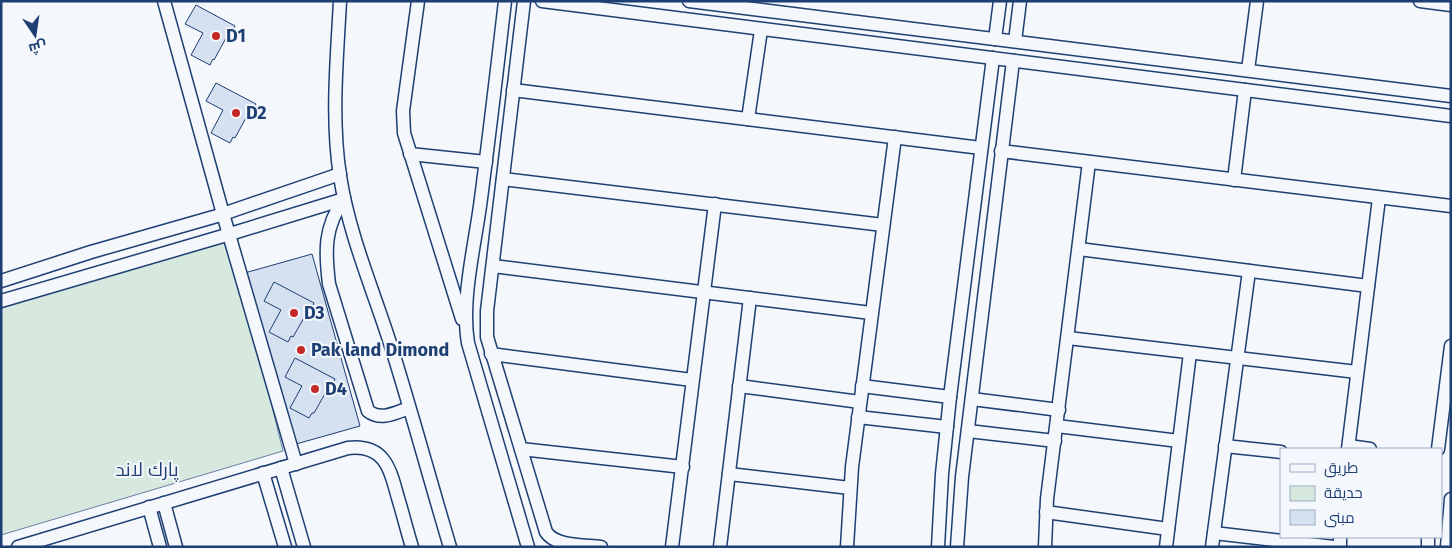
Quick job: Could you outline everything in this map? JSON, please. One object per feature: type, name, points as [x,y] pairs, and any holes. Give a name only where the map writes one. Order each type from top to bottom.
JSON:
[{"type":"street","points":[[164,1],[223,214],[296,464]]},
{"type":"street","points":[[340,1],[335,110],[344,199],[353,237],[390,346],[450,547]]},
{"type":"street","points":[[418,1],[403,111],[404,133],[466,329],[468,343],[528,547]]},
{"type":"street","points":[[466,329],[467,302],[505,1]]},
{"type":"street","points":[[524,1],[486,319],[487,337],[548,535],[558,542],[601,547]]},
{"type":"street","points":[[542,1],[1451,116]]},
{"type":"street","points":[[689,1],[767,6],[995,39],[1451,96]]},
{"type":"street","points":[[995,39],[1000,1]]},
{"type":"street","points":[[1015,41],[1020,1]]},
{"type":"street","points":[[1248,70],[1257,1]]},
{"type":"street","points":[[1420,1],[1451,5]]},
{"type":"street","points":[[748,119],[761,30]]},
{"type":"street","points":[[938,547],[942,474],[950,397],[993,58]]},
{"type":"street","points":[[957,547],[960,499],[1013,61]]},
{"type":"street","points":[[1340,102],[1342,82]]},
{"type":"street","points":[[513,90],[981,148]]},
{"type":"street","points":[[1234,180],[1245,90]]},
{"type":"street","points":[[847,547],[850,488],[858,417],[895,138]]},
{"type":"street","points":[[1002,151],[1451,206]]},
{"type":"street","points":[[410,154],[486,162]]},
{"type":"street","points":[[1045,547],[1046,512],[1089,162]]},
{"type":"street","points":[[1,281],[91,252],[223,214],[340,174]]},
{"type":"street","points":[[503,178],[883,225]]},
{"type":"street","points":[[1349,448],[1379,198]]},
{"type":"street","points":[[1,301],[344,199]]},
{"type":"street","points":[[344,199],[334,212],[329,228],[326,251],[327,268],[329,284],[368,411],[374,415],[384,417],[409,408]]},
{"type":"street","points":[[672,547],[715,204]]},
{"type":"street","points":[[1079,249],[1368,286]]},
{"type":"street","points":[[91,252],[97,272]]},
{"type":"street","points":[[493,266],[871,313]]},
{"type":"street","points":[[1212,547],[1236,358],[1250,271]]},
{"type":"street","points":[[720,547],[750,298]]},
{"type":"street","points":[[1068,338],[1357,372]]},
{"type":"street","points":[[1438,448],[1451,346]]},
{"type":"street","points":[[1166,547],[1190,353]]},
{"type":"street","points":[[492,354],[692,380]]},
{"type":"street","points":[[739,386],[860,402]]},
{"type":"street","points":[[862,386],[950,397]]},
{"type":"street","points":[[972,399],[1059,410]]},
{"type":"street","points":[[858,417],[947,427]]},
{"type":"street","points":[[1057,426],[1179,441]]},
{"type":"street","points":[[968,430],[1055,442]]},
{"type":"street","points":[[1224,446],[1280,452]]},
{"type":"street","points":[[18,547],[50,542],[149,507],[348,448],[366,448],[382,457],[391,473],[412,547]]},
{"type":"street","points":[[522,449],[682,467]]},
{"type":"street","points":[[281,468],[304,547]]},
{"type":"street","points":[[263,473],[285,547]]},
{"type":"street","points":[[729,474],[850,488]]},
{"type":"street","points":[[1447,547],[1451,499]]},
{"type":"street","points":[[164,503],[176,547]]},
{"type":"street","points":[[149,507],[160,547]]},
{"type":"street","points":[[1046,512],[1168,529]]},
{"type":"street","points":[[1214,534],[1334,547]]},
{"type":"green space","points":[[230,234],[283,451],[1,535],[1,302]]},
{"type":"building","name":"D1","points":[[196,5],[235,26],[210,65],[191,55],[203,33],[185,24]]},
{"type":"building","name":"D2","points":[[216,83],[256,104],[230,143],[211,133],[223,110],[206,101]]},
{"type":"building","name":"Pak land Dimond","points":[[312,254],[360,426],[289,446],[241,274]]},
{"type":"building","name":"D3","points":[[274,282],[314,303],[288,342],[269,332],[281,310],[264,301]]},
{"type":"building","name":"D4","points":[[295,358],[335,379],[328,393],[326,392],[309,418],[290,408],[302,386],[285,377]]},
{"type":"place","name":"D1","points":[[216,36]]},
{"type":"place","name":"D2","points":[[236,113]]},
{"type":"place","name":"D3","points":[[294,313]]},
{"type":"place","name":"Pak land Dimond","points":[[301,350]]},
{"type":"place","name":"D4","points":[[315,389]]},
{"type":"district","name":"پارك لاند","points":[[147,469]]}]
